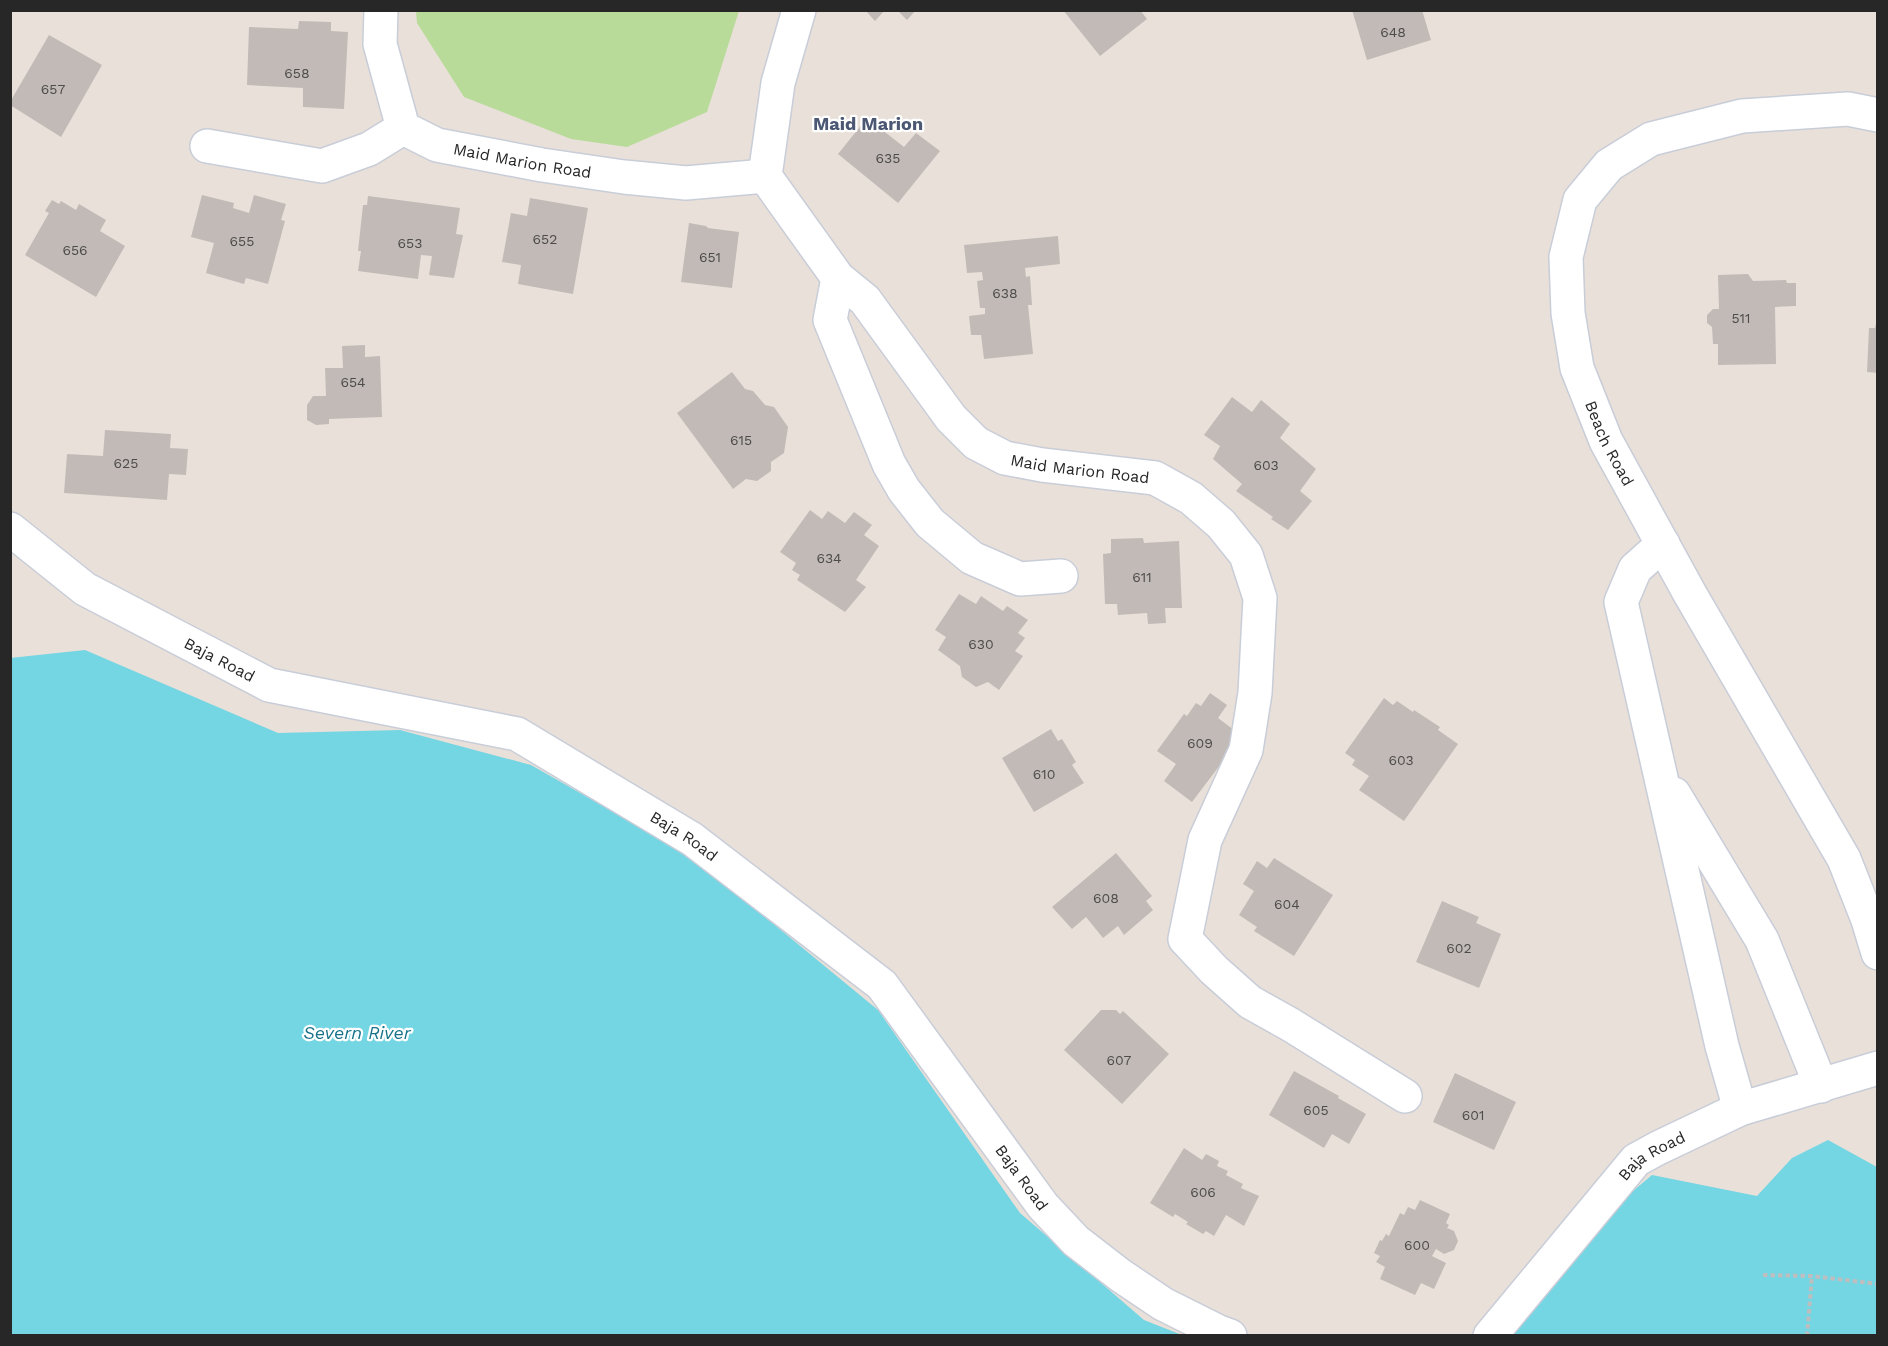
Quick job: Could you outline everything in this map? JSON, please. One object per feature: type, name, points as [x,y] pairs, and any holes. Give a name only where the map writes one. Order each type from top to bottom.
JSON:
[{"type":"street","points":[[207,147],[322,166],[369,149],[403,129],[380,44],[381,10]]},
{"type":"street","points":[[765,176],[778,83],[800,10]]},
{"type":"street","name":"Beach Road","points":[[1878,115],[1848,109],[1743,116],[1652,139],[1609,165],[1580,200],[1566,257],[1568,313],[1577,368],[1606,441],[1844,859],[1868,920],[1878,953]]},
{"type":"street","name":"Maid Marion Road","points":[[403,129],[437,145],[542,165],[624,177],[686,183],[765,176],[838,278],[865,300],[951,418],[976,443],[1005,458],[1042,465],[1155,478],[1191,498],[1221,524],[1246,555],[1260,598],[1255,693],[1245,750],[1205,840],[1185,939],[1214,970],[1250,1002],[1291,1024],[1405,1096]]},
{"type":"street","points":[[838,278],[830,320],[890,464],[904,490],[930,523],[972,558],[1020,579],[1061,576]]},
{"type":"street","name":"Baja Road","points":[[10,529],[85,589],[270,685],[517,734],[692,839],[882,985],[1043,1206],[1076,1241],[1163,1304],[1230,1335]]},
{"type":"street","points":[[1663,544],[1635,568],[1621,602],[1722,1046],[1740,1109]]},
{"type":"street","points":[[1659,769],[1762,940],[1821,1086]]},
{"type":"street","name":"Baja Road","points":[[1490,1335],[1636,1160],[1740,1109],[1878,1068]]},
{"type":"path","points":[[1763,1275],[1812,1276],[1878,1284]]},
{"type":"path","points":[[1807,1335],[1812,1276]]},
{"type":"green space","points":[[416,10],[739,11],[707,112],[627,147],[571,139],[464,97],[417,23]]},
{"type":"water","name":"Severn River","points":[[85,650],[278,733],[400,730],[531,765],[691,856],[878,1010],[1020,1213],[1144,1320],[1182,1335],[11,1335],[10,658]]},
{"type":"water","points":[[1828,1140],[1877,1167],[1877,1335],[1507,1336],[1614,1207],[1652,1175],[1757,1196],[1792,1158]]},
{"type":"building","points":[[865,10],[885,10],[875,21]]},
{"type":"building","points":[[897,10],[916,10],[907,20]]},
{"type":"building","points":[[1063,10],[1140,10],[1147,19],[1100,56]]},
{"type":"building","points":[[1352,10],[1422,10],[1431,40],[1367,60]]},
{"type":"building","points":[[299,21],[331,22],[331,31],[348,32],[344,109],[303,107],[303,88],[247,85],[249,27],[298,29]]},
{"type":"building","points":[[49,35],[102,65],[61,137],[10,105]]},
{"type":"building","points":[[867,118],[904,147],[916,133],[940,151],[898,203],[838,154]]},
{"type":"building","points":[[202,195],[234,203],[233,208],[249,213],[254,195],[286,204],[281,220],[285,221],[268,284],[246,278],[244,284],[206,273],[214,243],[191,237]]},
{"type":"building","points":[[368,196],[460,208],[456,234],[463,235],[454,278],[429,275],[432,256],[421,255],[418,279],[358,271],[363,205],[367,205]]},
{"type":"building","points":[[530,198],[588,208],[573,294],[518,284],[521,265],[502,262],[511,213],[527,216]]},
{"type":"building","points":[[52,200],[59,204],[61,201],[76,210],[79,204],[106,220],[100,231],[125,246],[96,297],[25,255],[49,213],[45,211]]},
{"type":"building","points":[[689,223],[739,232],[732,288],[681,282]]},
{"type":"building","points":[[1058,236],[1060,264],[1025,268],[1026,277],[1030,276],[1032,305],[1028,305],[1033,354],[984,359],[981,335],[971,335],[969,316],[985,314],[985,308],[980,308],[977,281],[983,280],[982,272],[967,273],[964,245]]},
{"type":"building","points":[[1748,274],[1753,281],[1786,280],[1787,283],[1796,283],[1796,306],[1775,307],[1776,364],[1718,365],[1718,344],[1713,344],[1712,327],[1707,323],[1707,315],[1713,309],[1719,309],[1718,275]]},
{"type":"building","points":[[1878,324],[1878,373],[1867,372],[1869,328],[1875,328]]},
{"type":"building","points":[[365,345],[365,357],[380,356],[382,417],[329,419],[329,424],[316,425],[307,420],[307,405],[313,396],[326,396],[325,368],[343,368],[342,346]]},
{"type":"building","points":[[732,372],[745,389],[753,391],[765,405],[774,407],[788,427],[784,453],[771,462],[771,471],[757,481],[746,479],[733,489],[677,413]]},
{"type":"building","points":[[1232,397],[1252,412],[1261,400],[1290,424],[1280,438],[1316,469],[1300,491],[1312,501],[1288,530],[1236,491],[1242,484],[1213,459],[1220,446],[1204,435]]},
{"type":"building","points":[[105,430],[171,434],[170,448],[188,449],[186,475],[169,474],[167,500],[64,493],[67,454],[103,456]]},
{"type":"building","points":[[810,510],[822,519],[828,511],[845,523],[854,512],[872,525],[864,535],[879,546],[856,580],[866,587],[845,612],[797,580],[800,575],[792,570],[796,563],[780,552]]},
{"type":"building","points":[[1143,538],[1144,543],[1179,541],[1182,608],[1165,608],[1166,623],[1148,624],[1147,613],[1118,615],[1117,604],[1105,604],[1103,554],[1111,553],[1111,539]]},
{"type":"building","points":[[959,594],[976,604],[981,596],[1003,611],[1007,606],[1028,620],[1018,633],[1025,638],[1015,651],[1023,656],[999,690],[988,682],[976,687],[962,677],[960,666],[938,650],[946,637],[935,630]]},
{"type":"building","points":[[1210,693],[1227,705],[1218,718],[1242,736],[1192,802],[1164,781],[1176,764],[1157,751],[1184,714],[1187,716],[1196,703],[1201,706]]},
{"type":"building","points":[[1384,698],[1393,705],[1397,701],[1413,712],[1414,710],[1440,727],[1438,730],[1458,744],[1404,821],[1359,790],[1369,776],[1352,765],[1355,760],[1345,753]]},
{"type":"building","points":[[1051,729],[1058,741],[1062,739],[1076,762],[1072,765],[1084,783],[1034,812],[1002,758]]},
{"type":"building","points":[[1116,853],[1152,896],[1146,901],[1153,910],[1124,935],[1118,926],[1103,938],[1086,917],[1072,929],[1052,907]]},
{"type":"building","points":[[1274,858],[1333,895],[1294,956],[1254,931],[1257,927],[1239,915],[1254,891],[1243,884],[1257,861],[1267,868]]},
{"type":"building","points":[[1442,901],[1479,917],[1476,923],[1501,934],[1479,988],[1416,962]]},
{"type":"building","points":[[1101,1010],[1116,1010],[1120,1014],[1123,1011],[1169,1054],[1122,1104],[1064,1050]]},
{"type":"building","points":[[1294,1071],[1366,1114],[1349,1144],[1332,1134],[1324,1148],[1269,1115]]},
{"type":"building","points":[[1455,1073],[1516,1102],[1494,1150],[1433,1122]]},
{"type":"building","points":[[1184,1148],[1202,1160],[1206,1154],[1219,1161],[1217,1166],[1228,1171],[1226,1175],[1243,1184],[1241,1188],[1259,1196],[1244,1226],[1226,1215],[1214,1236],[1206,1231],[1203,1234],[1175,1214],[1173,1217],[1150,1203]]},
{"type":"building","points":[[1420,1200],[1450,1214],[1446,1223],[1449,1225],[1447,1228],[1454,1231],[1458,1241],[1454,1250],[1444,1254],[1436,1249],[1432,1256],[1446,1263],[1434,1289],[1421,1283],[1415,1295],[1380,1279],[1385,1267],[1376,1262],[1380,1256],[1374,1253],[1380,1240],[1382,1241],[1386,1234],[1389,1236],[1400,1213],[1404,1215],[1408,1207],[1415,1210]]},
{"type":"district","name":"Maid Marion","points":[[868,124]]}]
